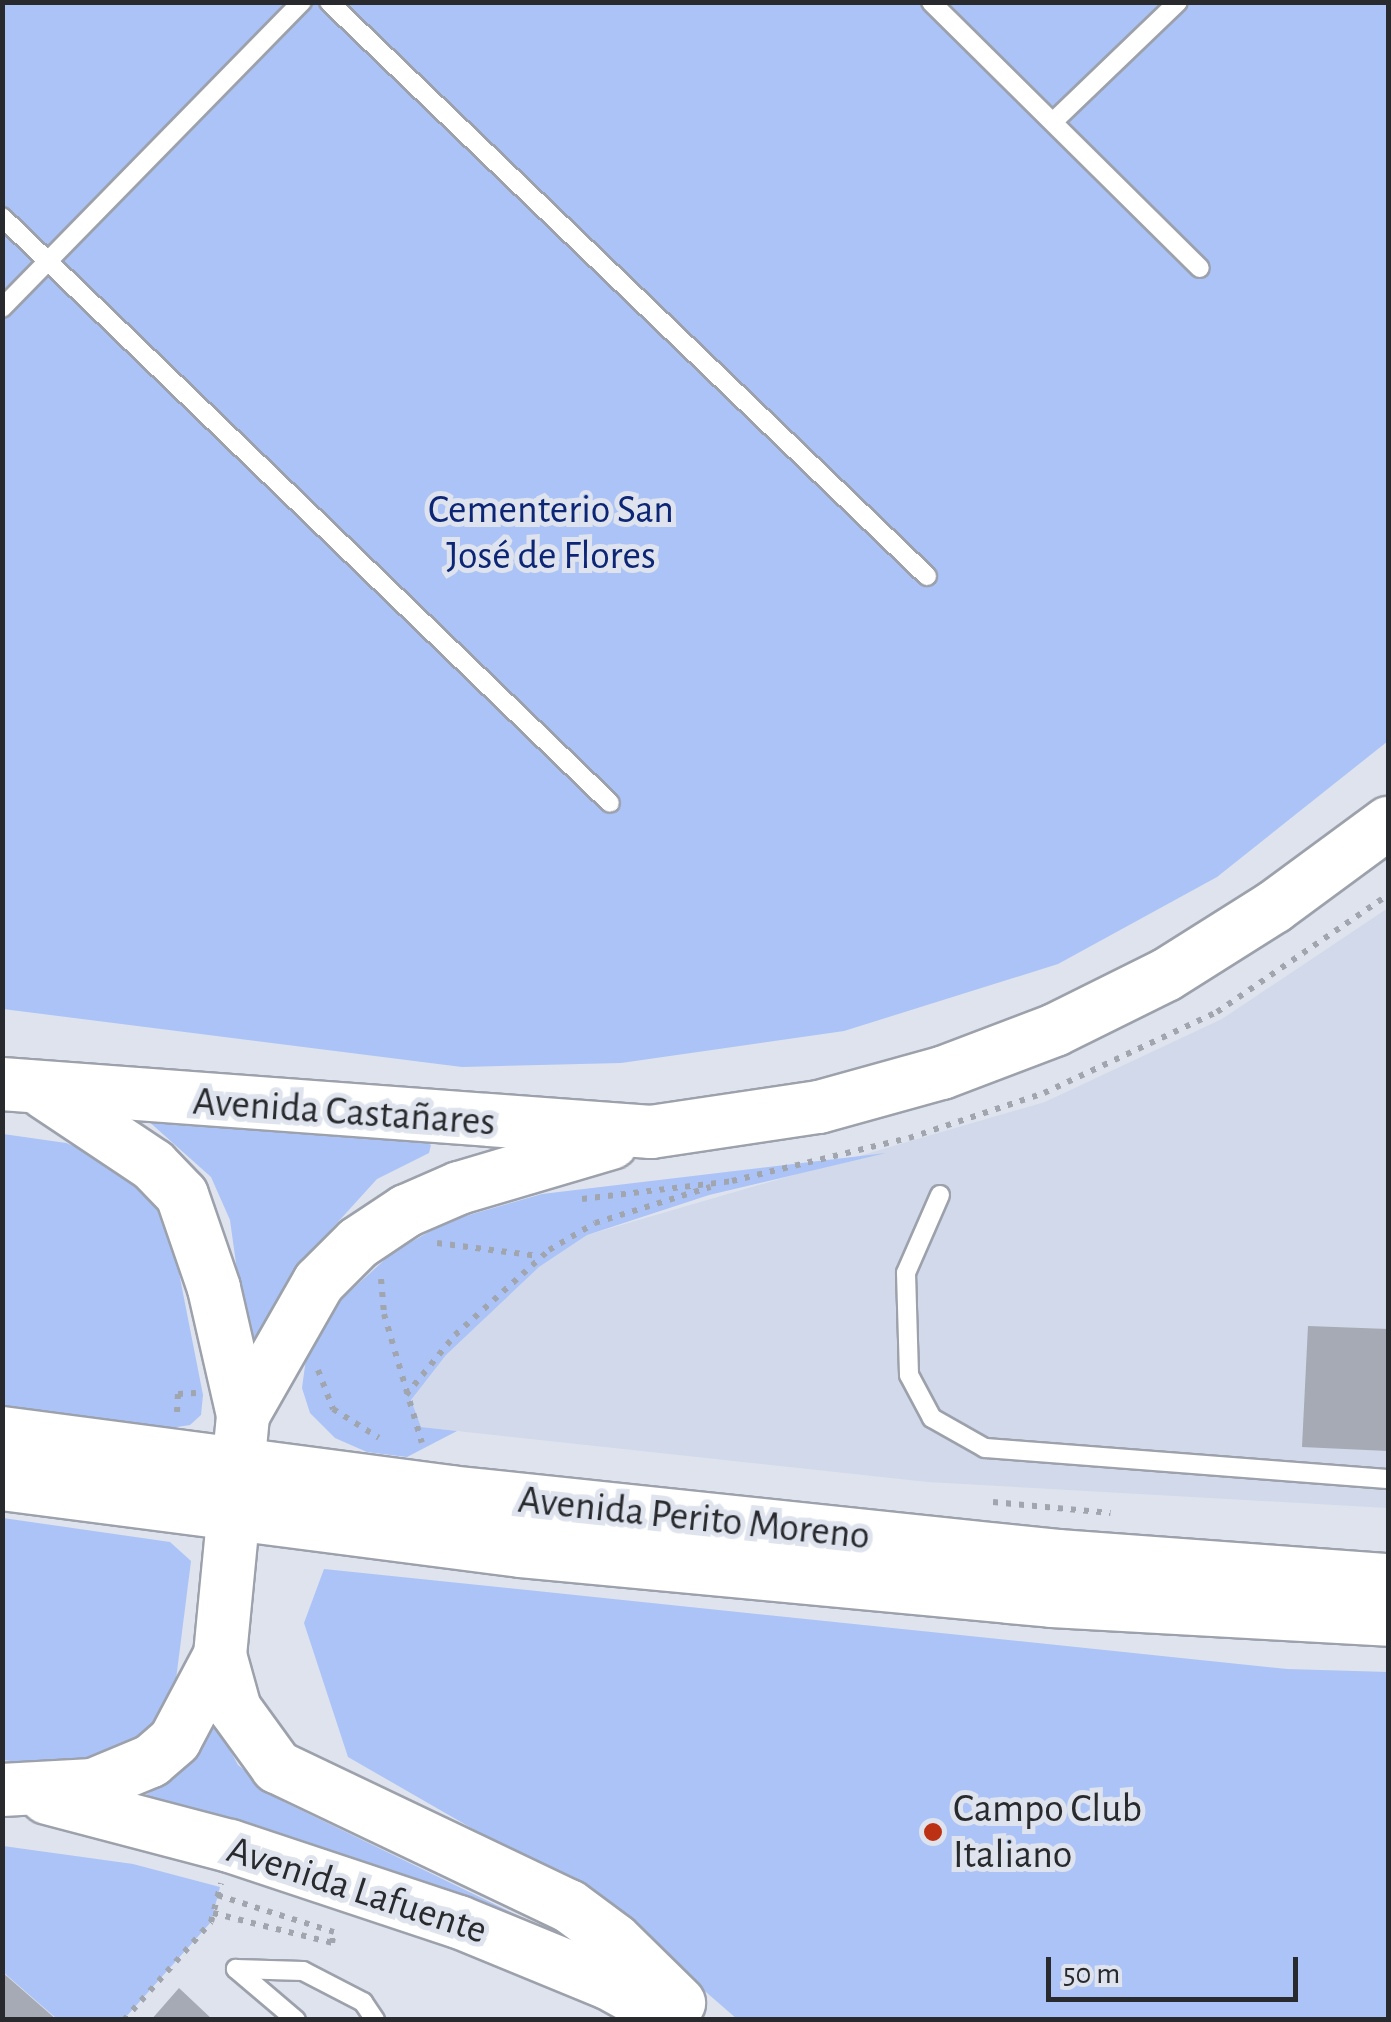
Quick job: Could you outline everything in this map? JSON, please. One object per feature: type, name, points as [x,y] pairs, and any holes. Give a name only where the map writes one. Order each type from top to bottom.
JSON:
[{"type":"main road","name":"Avenida Castañares","points":[[244,1415],[319,1282],[358,1243],[406,1210],[459,1188],[650,1132],[819,1107],[942,1073],[1055,1030],[1166,975],[1274,908],[1388,823]]},
{"type":"main road","name":"Avenida Castañares","points":[[20,1086],[650,1132]]},
{"type":"main road","points":[[14,1791],[93,1786],[150,1761],[174,1740],[220,1656],[244,1415],[199,1234],[182,1196],[153,1165],[20,1086]]},
{"type":"main road","name":"Avenida Perito Moreno","points":[[2,1433],[244,1415],[469,1494],[1039,1554],[1388,1580]]},
{"type":"main road","name":"Avenida Perito Moreno","points":[[2,1484],[521,1551],[1012,1597],[1388,1620]]},
{"type":"main road","name":"Avenida Lafuente","points":[[220,1656],[235,1709],[278,1767],[568,1906],[616,1940],[695,2020]]},
{"type":"main road","name":"Avenida Lafuente","points":[[14,1791],[224,1870],[534,1950],[675,2020]]},
{"type":"lane","points":[[2,308],[302,2]]},
{"type":"lane","points":[[329,2],[928,576]]},
{"type":"lane","points":[[931,2],[1055,120],[1200,268]]},
{"type":"lane","points":[[1055,120],[1178,2]]},
{"type":"lane","points":[[2,217],[610,803]]},
{"type":"lane","points":[[940,1196],[906,1273],[910,1375],[932,1418],[985,1448],[1388,1478]]},
{"type":"lane","points":[[296,2020],[236,1969],[303,1972],[363,2002],[375,2020]]},
{"type":"path","points":[[406,1395],[455,1335],[540,1256],[596,1223],[732,1181],[910,1138],[1044,1093],[1217,1012],[1388,896]]},
{"type":"path","points":[[566,1200],[732,1181]]},
{"type":"path","points":[[456,1229],[427,1241],[540,1256]]},
{"type":"path","points":[[368,1286],[380,1273],[406,1395],[422,1442]]},
{"type":"path","points":[[316,1361],[320,1386],[334,1409],[357,1428],[392,1440]]},
{"type":"path","points":[[160,1409],[179,1412],[178,1394],[244,1415],[320,1386]]},
{"type":"path","points":[[407,1441],[441,1445]]},
{"type":"path","points":[[977,1501],[1131,1515]]},
{"type":"path","points":[[124,2020],[212,1913],[224,1870],[334,1932],[332,1943],[212,1913]]},
{"type":"shaded area","points":[[1388,908],[1388,1508],[928,1482],[421,1427],[411,1400],[446,1355],[539,1267],[587,1235],[1045,1102],[1222,1019]]},
{"type":"green space","name":"Cementerio San José de Flores","points":[[3,3],[1388,3],[1388,741],[1217,877],[1058,964],[844,1031],[621,1063],[462,1067],[3,1009]]},
{"type":"green space","points":[[146,1119],[424,1141],[431,1145],[429,1153],[377,1179],[327,1234],[256,1350],[248,1350],[230,1220],[211,1177]]},
{"type":"green space","points":[[3,1134],[66,1143],[126,1168],[168,1217],[203,1395],[201,1415],[190,1425],[171,1428],[3,1407]]},
{"type":"green space","points":[[886,1153],[709,1195],[587,1235],[539,1267],[446,1355],[411,1400],[421,1427],[457,1431],[407,1457],[367,1452],[335,1438],[310,1413],[302,1388],[307,1351],[334,1306],[392,1253],[448,1221],[542,1194]]},
{"type":"green space","points":[[3,1518],[170,1542],[191,1561],[172,1711],[123,1760],[50,1766],[3,1760]]},
{"type":"green space","name":"Campo Club Italiano","points":[[324,1569],[1287,1669],[1388,1672],[1388,2019],[737,2019],[607,1906],[348,1757],[304,1623]]},
{"type":"green space","points":[[212,1717],[238,1765],[284,1802],[554,1933],[128,1808],[175,1774]]},
{"type":"green space","points":[[3,1846],[133,1864],[220,1887],[211,1922],[124,2019],[57,2019],[3,1972]]},
{"type":"building","points":[[1308,1326],[1388,1329],[1388,1451],[1302,1447]]},
{"type":"building","points":[[2,1972],[57,2020],[2,2020]]},
{"type":"building","points":[[179,1988],[213,2020],[151,2020]]},
{"type":"place","name":"Campo Club Italiano","points":[[933,1832]]}]
